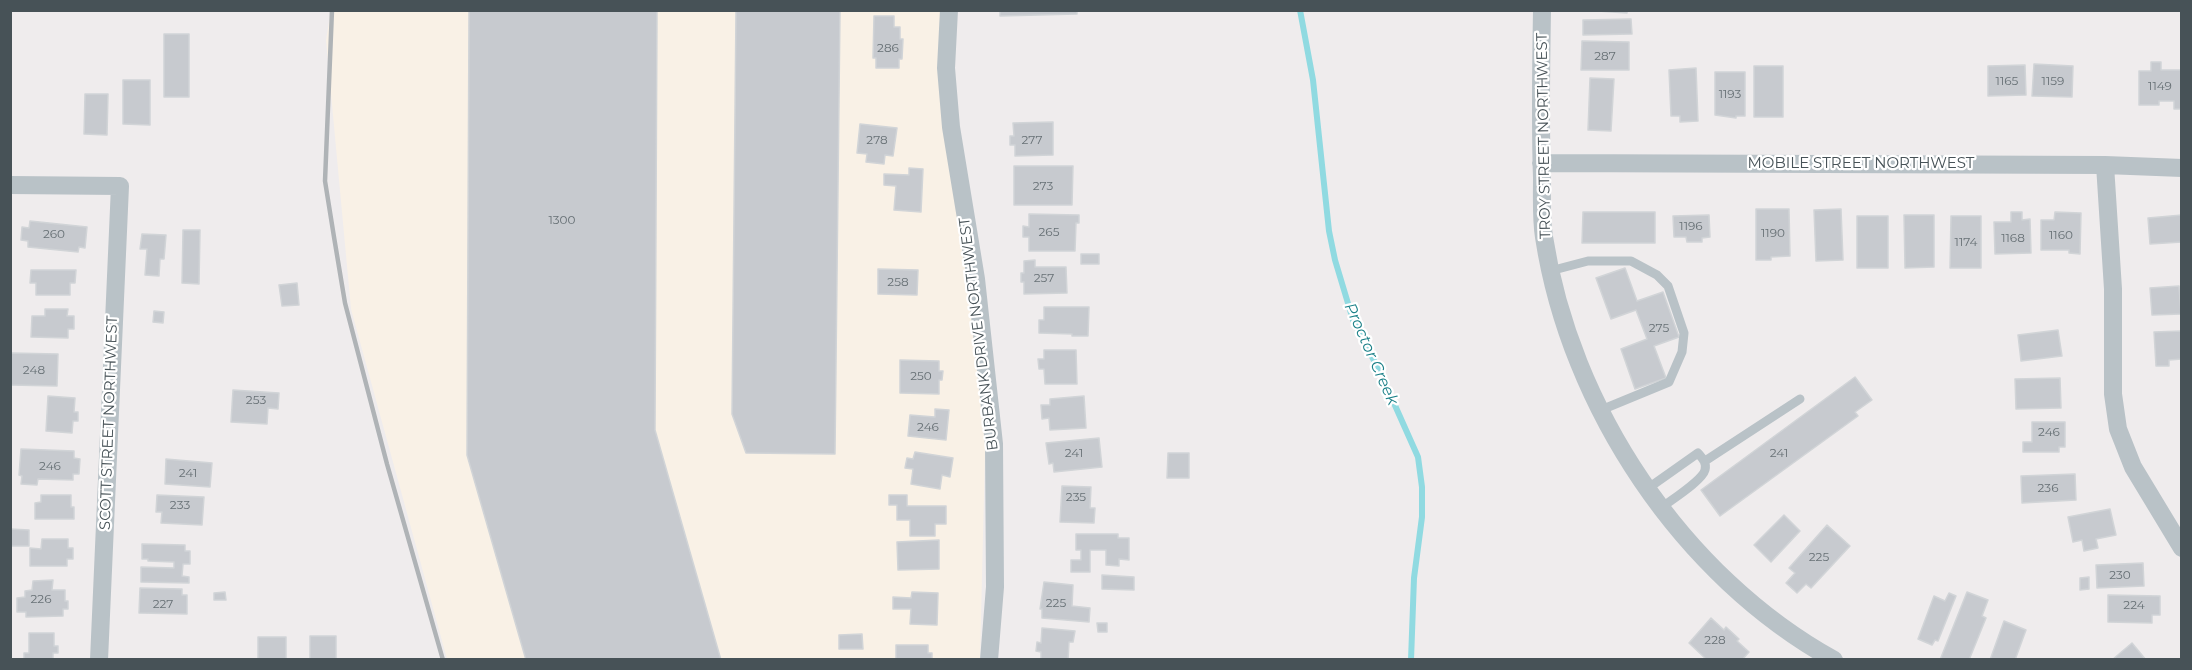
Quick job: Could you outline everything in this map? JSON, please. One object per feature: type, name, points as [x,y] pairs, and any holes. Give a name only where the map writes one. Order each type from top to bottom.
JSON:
[{"type":"street","name":"BURBANK DRIVE NORTHWEST","points":[[950,10],[946,68],[951,127],[976,279],[994,444],[995,587],[990,660]]},
{"type":"street","name":"TROY STREET NORTHWEST","points":[[1542,10],[1543,234],[1556,299],[1575,352],[1601,410],[1614,437],[1647,489],[1696,550],[1746,599],[1810,646],[1834,660]]},
{"type":"street","name":"MOBILE STREET NORTHWEST","points":[[1541,163],[2105,165],[2181,168]]},
{"type":"street","points":[[2105,165],[2113,289],[2113,394],[2118,429],[2133,467],[2181,548]]},
{"type":"street","name":"SCOTT STREET NORTHWEST","points":[[10,185],[120,186],[99,660]]},
{"type":"lane","points":[[1550,271],[1588,261],[1631,261],[1656,275],[1668,286],[1684,333],[1682,352],[1669,382],[1601,410]]},
{"type":"lane","points":[[1705,461],[1800,399]]},
{"type":"lane","points":[[1647,489],[1698,453],[1705,461],[1706,468],[1702,476],[1661,508]]},
{"type":"shaded area","points":[[331,10],[950,11],[948,98],[986,411],[980,659],[447,659],[351,309],[326,40]]},
{"type":"building","points":[[469,10],[657,10],[655,430],[721,660],[526,660],[467,455]]},
{"type":"building","points":[[736,10],[840,10],[835,454],[746,453],[732,414]]},
{"type":"building","points":[[1000,10],[1077,10],[1077,14],[1000,16]]},
{"type":"building","points":[[1583,10],[1627,10],[1627,13]]},
{"type":"building","points":[[874,16],[894,16],[894,27],[900,27],[900,39],[903,39],[899,68],[876,68],[876,58],[873,58]]},
{"type":"building","points":[[1631,19],[1632,34],[1583,35],[1583,20]]},
{"type":"building","points":[[164,34],[189,34],[189,97],[164,97]]},
{"type":"building","points":[[1582,41],[1629,42],[1629,70],[1581,70]]},
{"type":"building","points":[[2151,62],[2161,62],[2161,70],[2182,70],[2182,109],[2174,109],[2174,101],[2159,101],[2159,105],[2139,105],[2139,71],[2151,71]]},
{"type":"building","points":[[2034,64],[2073,66],[2072,97],[2032,96]]},
{"type":"building","points":[[2025,65],[2026,95],[1988,96],[1988,66]]},
{"type":"building","points":[[1754,66],[1783,66],[1783,117],[1754,117]]},
{"type":"building","points":[[1696,68],[1698,121],[1680,122],[1680,116],[1671,116],[1669,70]]},
{"type":"building","points":[[1715,72],[1745,72],[1745,116],[1736,116],[1736,118],[1715,115]]},
{"type":"building","points":[[1590,78],[1614,79],[1611,131],[1588,130]]},
{"type":"building","points":[[123,80],[150,80],[150,125],[123,124]]},
{"type":"building","points":[[85,94],[108,94],[107,135],[84,134]]},
{"type":"building","points":[[1053,122],[1053,155],[1015,156],[1015,145],[1010,145],[1010,136],[1014,136],[1013,123]]},
{"type":"building","points":[[860,124],[897,128],[893,156],[885,155],[884,164],[866,162],[867,154],[857,153]]},
{"type":"building","points":[[1014,166],[1073,166],[1072,205],[1014,205]]},
{"type":"building","points":[[909,168],[923,169],[921,212],[894,210],[896,186],[884,185],[884,174],[909,175]]},
{"type":"building","points":[[1756,209],[1789,209],[1790,256],[1756,260]]},
{"type":"building","points":[[1841,209],[1843,260],[1816,261],[1814,210]]},
{"type":"building","points":[[1583,212],[1655,212],[1655,243],[1582,243]]},
{"type":"building","points":[[2011,212],[2022,212],[2022,220],[2030,219],[2031,253],[1995,254],[1994,222],[2011,222]]},
{"type":"building","points":[[2055,212],[2081,213],[2080,254],[2069,253],[2069,250],[2041,250],[2041,220],[2054,220]]},
{"type":"building","points":[[1029,214],[1079,215],[1079,223],[1076,223],[1075,251],[1029,251],[1029,237],[1023,237],[1023,226],[1029,227]]},
{"type":"building","points":[[1709,215],[1710,237],[1702,238],[1702,242],[1687,242],[1686,237],[1674,237],[1673,216]]},
{"type":"building","points":[[1904,215],[1934,215],[1934,267],[1905,268]]},
{"type":"building","points":[[2182,215],[2182,242],[2150,244],[2148,218]]},
{"type":"building","points":[[1857,216],[1888,216],[1888,268],[1857,268]]},
{"type":"building","points":[[1951,216],[1981,216],[1981,268],[1950,268]]},
{"type":"building","points":[[30,221],[87,227],[85,248],[79,247],[78,252],[28,247],[28,241],[21,240],[22,227],[29,228]]},
{"type":"building","points":[[183,230],[200,230],[199,284],[182,283]]},
{"type":"building","points":[[142,234],[166,235],[164,259],[160,259],[159,276],[145,275],[147,249],[140,249]]},
{"type":"building","points":[[1081,254],[1099,254],[1099,264],[1081,264]]},
{"type":"building","points":[[1035,260],[1035,267],[1066,267],[1067,293],[1024,294],[1021,273],[1024,273],[1024,261]]},
{"type":"building","points":[[1625,268],[1637,301],[1663,292],[1679,337],[1654,346],[1666,378],[1635,389],[1621,349],[1647,339],[1636,310],[1611,319],[1596,278]]},
{"type":"building","points":[[878,269],[918,270],[917,295],[878,294]]},
{"type":"building","points":[[31,270],[76,270],[75,283],[70,283],[70,295],[36,295],[36,283],[30,283]]},
{"type":"building","points":[[297,283],[299,305],[282,306],[279,285]]},
{"type":"building","points":[[2179,286],[2181,314],[2152,315],[2150,288]]},
{"type":"building","points":[[1044,307],[1089,307],[1088,336],[1039,333],[1039,320],[1044,320]]},
{"type":"building","points":[[45,309],[68,309],[67,316],[74,316],[74,329],[68,329],[68,338],[31,337],[32,316],[45,316]]},
{"type":"building","points":[[154,311],[164,312],[163,323],[153,322]]},
{"type":"building","points":[[2058,330],[2062,356],[2021,361],[2018,335]]},
{"type":"building","points":[[2182,331],[2182,359],[2169,360],[2169,366],[2156,366],[2154,332]]},
{"type":"building","points":[[1044,350],[1076,350],[1077,384],[1045,384],[1044,369],[1039,369],[1038,359],[1044,359]]},
{"type":"building","points":[[10,353],[58,354],[57,386],[10,385]]},
{"type":"building","points":[[900,360],[939,361],[939,371],[943,371],[942,380],[939,380],[939,394],[900,393]]},
{"type":"building","points":[[1855,377],[1872,400],[1855,412],[1858,416],[1720,516],[1701,490]]},
{"type":"building","points":[[2060,378],[2061,408],[2016,409],[2015,379]]},
{"type":"building","points":[[233,390],[279,393],[278,409],[268,408],[267,424],[231,422]]},
{"type":"building","points":[[48,396],[75,398],[74,412],[78,412],[78,421],[73,421],[72,433],[46,431]]},
{"type":"building","points":[[1084,396],[1086,428],[1050,430],[1049,418],[1042,419],[1041,405],[1050,405],[1050,399]]},
{"type":"building","points":[[935,409],[949,410],[946,440],[908,436],[910,415],[935,417]]},
{"type":"building","points":[[2032,422],[2065,422],[2065,447],[2059,447],[2059,452],[2023,452],[2023,442],[2032,442]]},
{"type":"building","points":[[1099,438],[1102,467],[1054,472],[1053,463],[1049,464],[1046,443]]},
{"type":"building","points":[[21,449],[74,451],[74,458],[80,459],[79,474],[73,474],[73,480],[38,479],[37,485],[21,484],[22,476],[19,475]]},
{"type":"building","points":[[915,452],[953,458],[950,477],[942,475],[940,489],[911,484],[913,469],[905,468],[907,458],[913,459]]},
{"type":"building","points":[[1168,453],[1189,453],[1189,478],[1167,478]]},
{"type":"building","points":[[166,459],[212,463],[210,487],[165,484]]},
{"type":"building","points":[[2075,474],[2076,500],[2022,503],[2021,476]]},
{"type":"building","points":[[1062,486],[1091,487],[1090,508],[1095,508],[1094,523],[1060,522]]},
{"type":"building","points":[[41,495],[71,495],[74,519],[35,519],[35,503],[41,502]]},
{"type":"building","points":[[157,495],[204,497],[202,525],[161,523],[162,512],[156,512]]},
{"type":"building","points":[[889,495],[907,495],[907,506],[946,506],[946,524],[935,524],[935,536],[910,536],[910,520],[897,520],[897,505],[889,505]]},
{"type":"building","points":[[2110,509],[2116,535],[2096,539],[2098,548],[2084,551],[2082,540],[2073,542],[2068,517]]},
{"type":"building","points":[[1784,515],[1800,531],[1771,562],[1754,545]]},
{"type":"building","points":[[1827,525],[1850,546],[1811,588],[1806,584],[1797,593],[1786,583],[1795,573],[1789,568]]},
{"type":"building","points":[[10,529],[29,530],[29,546],[10,546]]},
{"type":"building","points":[[1076,534],[1118,534],[1118,538],[1129,538],[1129,560],[1119,559],[1119,566],[1106,565],[1106,550],[1090,550],[1090,572],[1071,572],[1071,560],[1081,560],[1081,550],[1076,550]]},
{"type":"building","points":[[42,539],[68,539],[68,548],[73,548],[73,559],[67,559],[67,566],[30,566],[30,548],[41,549]]},
{"type":"building","points":[[939,540],[939,569],[898,570],[897,542]]},
{"type":"building","points":[[142,544],[185,545],[185,551],[190,551],[190,564],[183,564],[182,576],[189,577],[189,583],[141,582],[141,567],[174,568],[174,562],[142,559]]},
{"type":"building","points":[[2143,563],[2144,586],[2097,588],[2096,565]]},
{"type":"building","points":[[1102,575],[1134,577],[1134,590],[1102,589]]},
{"type":"building","points":[[2089,577],[2089,589],[2080,590],[2080,578]]},
{"type":"building","points":[[53,580],[52,590],[65,590],[68,609],[63,609],[63,616],[26,617],[26,612],[17,612],[17,598],[25,597],[25,591],[32,590],[33,581]]},
{"type":"building","points":[[1044,582],[1073,585],[1072,606],[1090,608],[1089,622],[1042,618],[1042,609],[1040,609]]},
{"type":"building","points":[[140,588],[182,589],[182,595],[187,595],[187,614],[139,613]]},
{"type":"building","points":[[225,592],[226,600],[214,600],[214,593]]},
{"type":"building","points":[[912,592],[938,593],[937,625],[910,624],[911,609],[893,609],[893,597],[911,598]]},
{"type":"building","points":[[1967,592],[1988,600],[1982,616],[1986,618],[1969,660],[1940,660]]},
{"type":"building","points":[[1949,593],[1956,596],[1938,641],[1935,640],[1932,645],[1918,639],[1934,596],[1945,601]]},
{"type":"building","points":[[2108,595],[2160,596],[2160,615],[2152,615],[2152,623],[2108,622]]},
{"type":"building","points":[[1711,618],[1724,630],[1726,627],[1749,652],[1742,660],[1707,660],[1689,643]]},
{"type":"building","points":[[2004,621],[2026,630],[2015,660],[1990,660]]},
{"type":"building","points":[[1097,623],[1107,623],[1107,632],[1098,632]]},
{"type":"building","points":[[1042,628],[1075,631],[1073,642],[1069,642],[1068,660],[1041,660],[1041,652],[1036,651],[1037,642],[1041,643]]},
{"type":"building","points":[[29,633],[54,633],[54,646],[58,646],[58,653],[53,653],[53,660],[24,660],[24,653],[29,653]]},
{"type":"building","points":[[862,634],[863,649],[839,649],[839,635]]},
{"type":"building","points":[[310,636],[336,636],[336,660],[310,660]]},
{"type":"building","points":[[258,637],[286,637],[286,660],[258,660]]},
{"type":"building","points":[[2132,643],[2146,660],[2112,660]]},
{"type":"building","points":[[896,645],[928,645],[928,653],[932,653],[932,660],[896,660]]},
{"type":"waterway","name":"Proctor Creek","points":[[1300,10],[1313,80],[1329,231],[1335,260],[1353,320],[1381,374],[1418,457],[1422,487],[1422,517],[1414,578],[1411,660]]},
{"type":"railway","points":[[332,10],[325,181],[345,303],[387,464],[443,660]]}]
